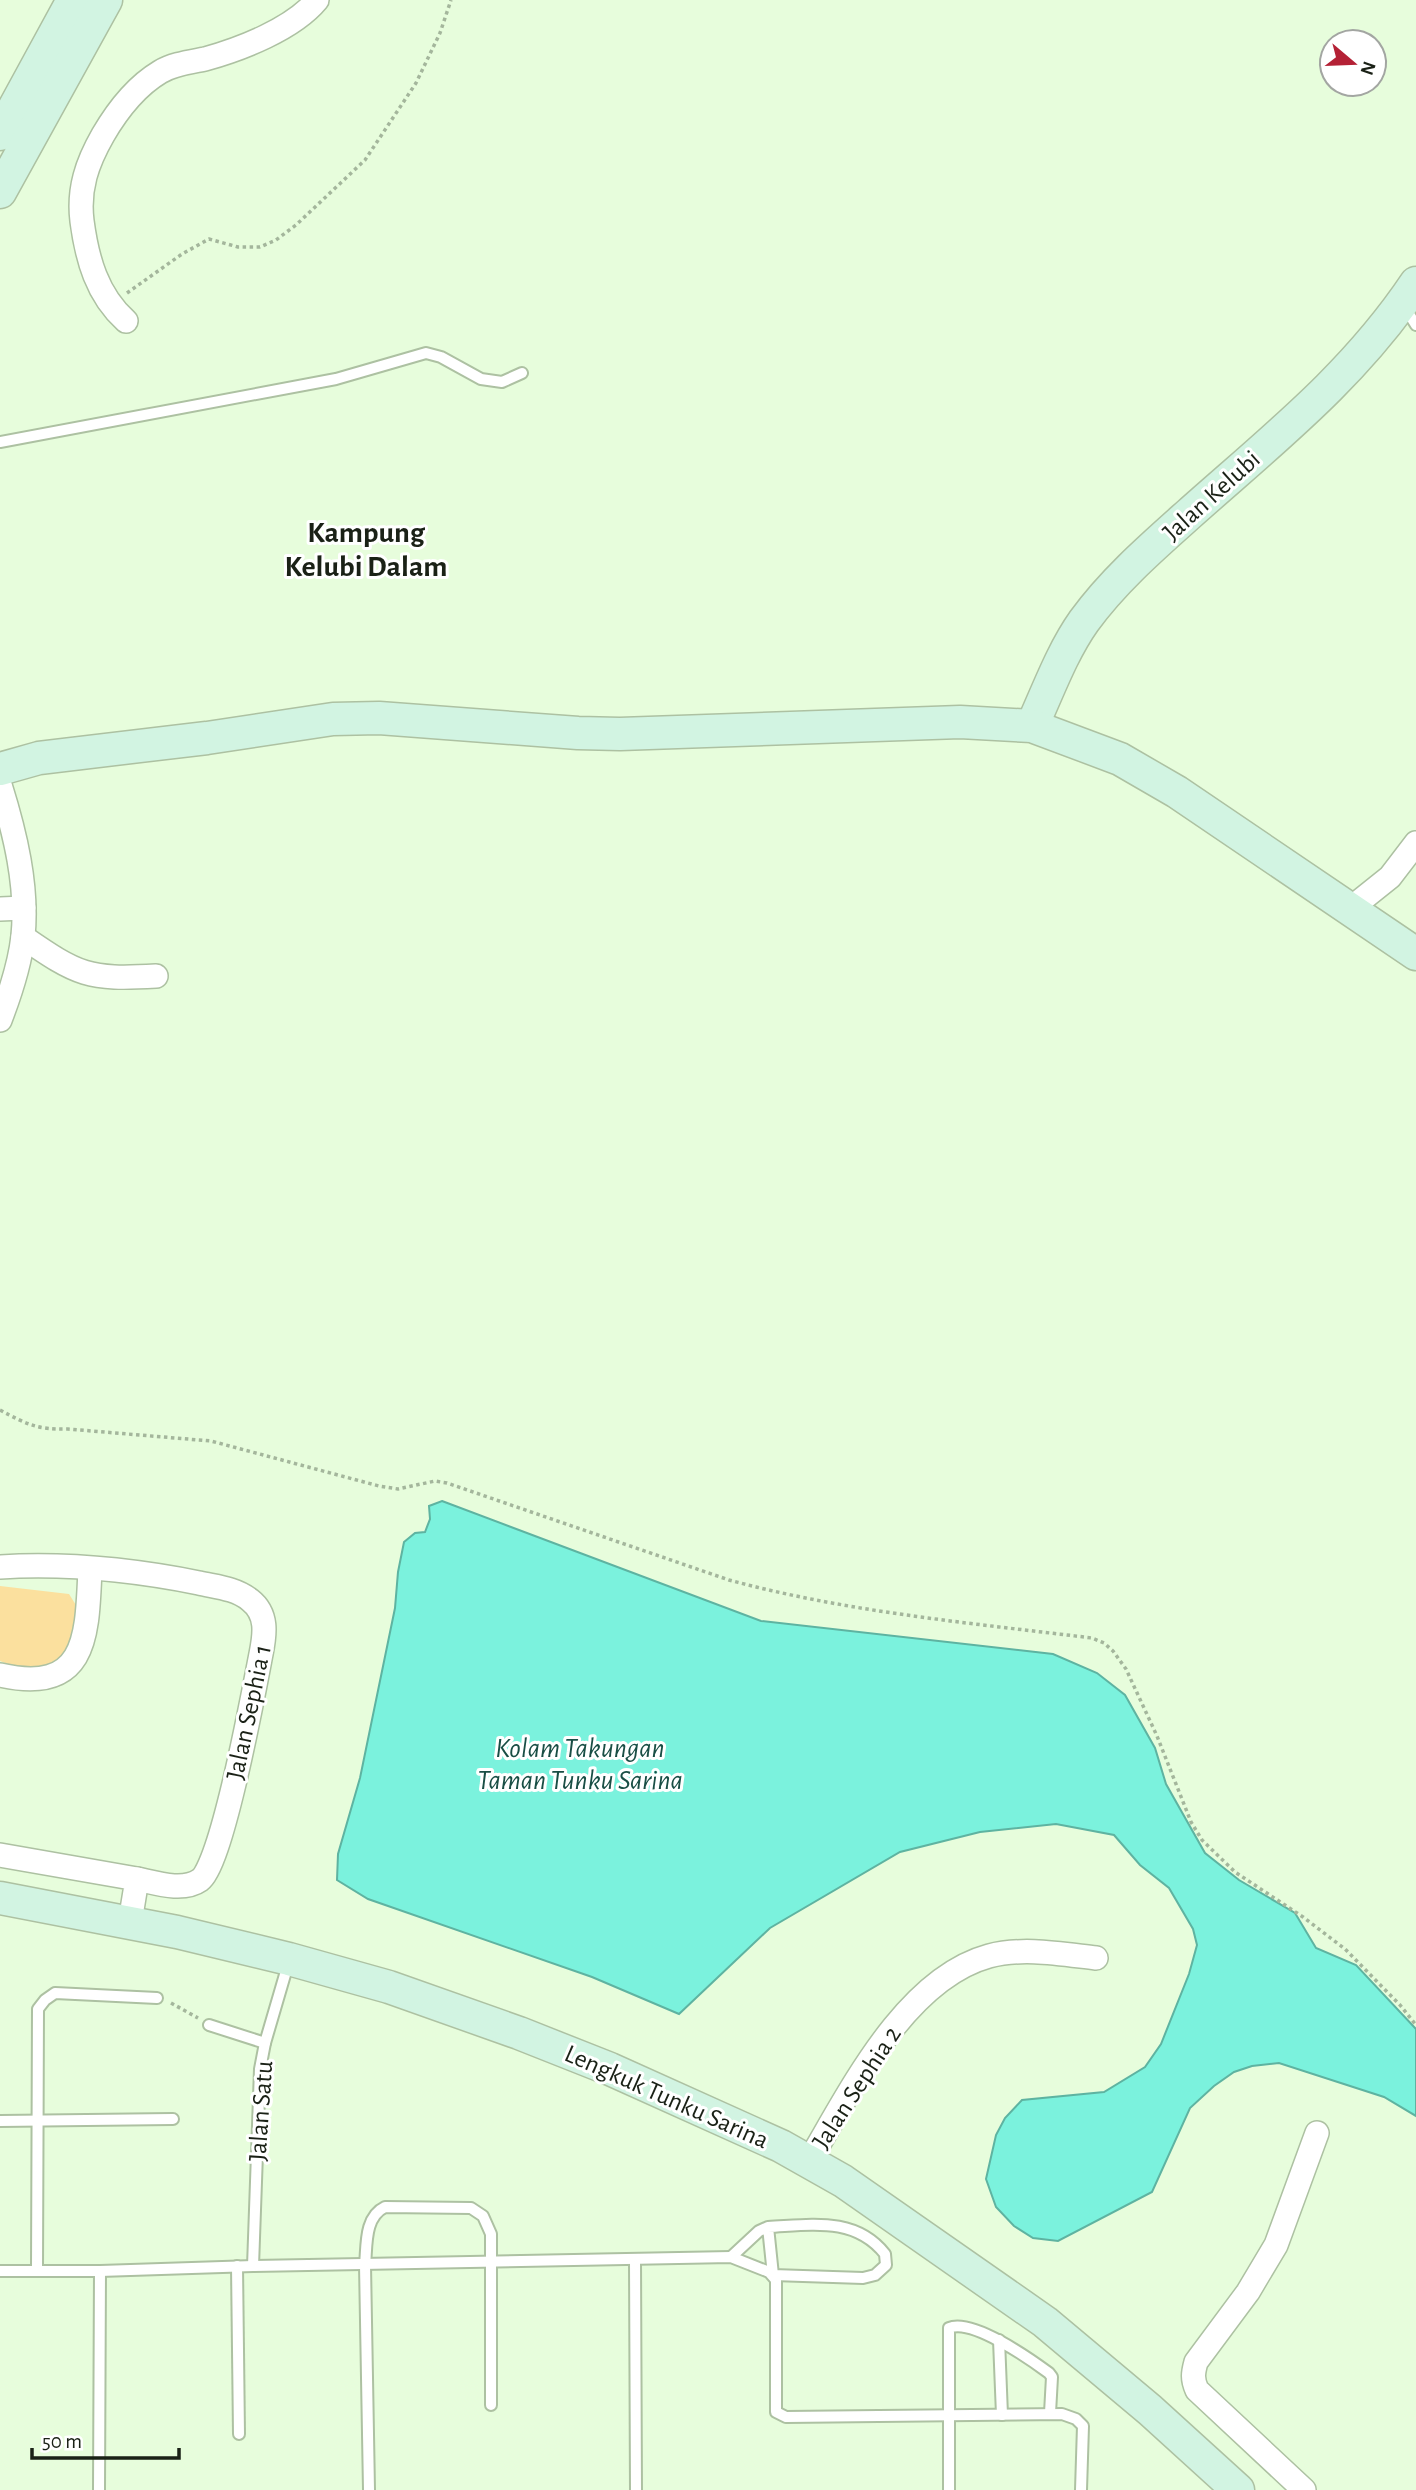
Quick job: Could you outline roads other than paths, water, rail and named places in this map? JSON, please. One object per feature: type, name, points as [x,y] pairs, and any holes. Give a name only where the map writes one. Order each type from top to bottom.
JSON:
[{"type":"street","points":[[0,134],[73,0]]},
{"type":"street","points":[[0,192],[106,0]]},
{"type":"street","points":[[118,312],[91,268],[80,206],[81,188],[87,169],[114,118],[131,97],[160,72],[261,39],[309,10],[317,0]]},
{"type":"street","name":"Jalan Kelubi","points":[[1032,726],[1067,650],[1098,603],[1167,534],[1327,392],[1411,304]]},
{"type":"street","points":[[0,769],[39,758],[207,738],[333,719],[379,718],[620,734],[780,730],[901,723],[960,722],[1032,726],[1120,759],[1143,771],[1416,954]]},
{"type":"street","points":[[0,785],[23,880],[24,908],[23,937],[0,1020]]},
{"type":"street","points":[[1350,909],[1390,877],[1416,843]]},
{"type":"street","points":[[0,909],[24,908]]},
{"type":"street","points":[[23,937],[62,964],[81,973],[116,978],[156,976]]},
{"type":"street","name":"Jalan Sephia 1","points":[[0,1567],[90,1569],[168,1577],[230,1589],[256,1606],[264,1625],[261,1654],[217,1850],[210,1867],[199,1881],[187,1885],[173,1885],[0,1855]]},
{"type":"street","points":[[0,1675],[22,1680],[49,1677],[60,1672],[75,1656],[85,1637],[87,1626],[90,1569]]},
{"type":"street","points":[[130,1922],[137,1879]]},
{"type":"street","name":"Lengkuk Tunku Sarina","points":[[0,1898],[130,1922],[289,1959],[389,1987],[519,2033],[622,2074],[742,2128],[809,2161],[889,2211],[1045,2322],[1150,2410],[1238,2490]]},
{"type":"street","name":"Jalan Sephia 2","points":[[809,2161],[868,2061],[889,2032],[903,2014],[948,1977],[975,1961],[1003,1954],[1049,1953],[1096,1958]]},
{"type":"street","points":[[1304,2490],[1197,2390],[1193,2381],[1196,2362],[1248,2292],[1276,2245],[1317,2133]]},
{"type":"lane","points":[[0,442],[336,379],[426,353],[441,357],[481,379],[502,382],[522,373]]},
{"type":"lane","name":"Jalan Satu","points":[[253,2266],[259,2079],[265,2043],[289,1959]]},
{"type":"lane","points":[[37,2270],[38,2009],[55,1993],[157,1998]]},
{"type":"lane","points":[[209,2025],[265,2043]]},
{"type":"lane","points":[[0,2121],[173,2119]]},
{"type":"lane","points":[[369,2490],[365,2265],[370,2223],[378,2211],[385,2207],[471,2208],[483,2216],[491,2234],[491,2404]]},
{"type":"lane","points":[[0,2271],[731,2257],[773,2275],[863,2278],[881,2271],[887,2259],[880,2247],[852,2229],[832,2225],[768,2227],[759,2231],[731,2257]]},
{"type":"lane","points":[[768,2227],[777,2288],[776,2412],[786,2417],[1062,2414],[1076,2419],[1083,2426],[1081,2490]]},
{"type":"lane","points":[[635,2260],[636,2490]]},
{"type":"lane","points":[[237,2266],[239,2434]]},
{"type":"lane","points":[[99,2490],[100,2271]]},
{"type":"lane","points":[[950,2490],[949,2328],[959,2325],[999,2340],[1049,2373],[1052,2377],[1051,2413]]},
{"type":"lane","points":[[999,2340],[1002,2415]]},
{"type":"water","name":"Kolam Takungan Taman Tunku Sarina","points":[[442,1501],[761,1621],[1053,1654],[1097,1673],[1125,1695],[1155,1748],[1166,1784],[1205,1853],[1239,1880],[1295,1913],[1316,1948],[1356,1965],[1416,2029],[1416,2116],[1384,2097],[1279,2063],[1252,2066],[1234,2072],[1190,2108],[1152,2192],[1058,2241],[1033,2238],[1014,2226],[996,2207],[986,2179],[996,2135],[1005,2118],[1022,2100],[1104,2092],[1145,2067],[1161,2044],[1189,1974],[1197,1945],[1193,1929],[1169,1888],[1140,1865],[1114,1835],[1056,1824],[980,1832],[900,1852],[770,1928],[679,2014],[592,1977],[368,1899],[337,1880],[338,1854],[360,1778],[395,1608],[404,1542],[415,1533],[425,1532],[430,1519],[429,1506]]},
{"type":"district","name":"Kampung Kelubi Dalam","points":[[366,549]]}]
